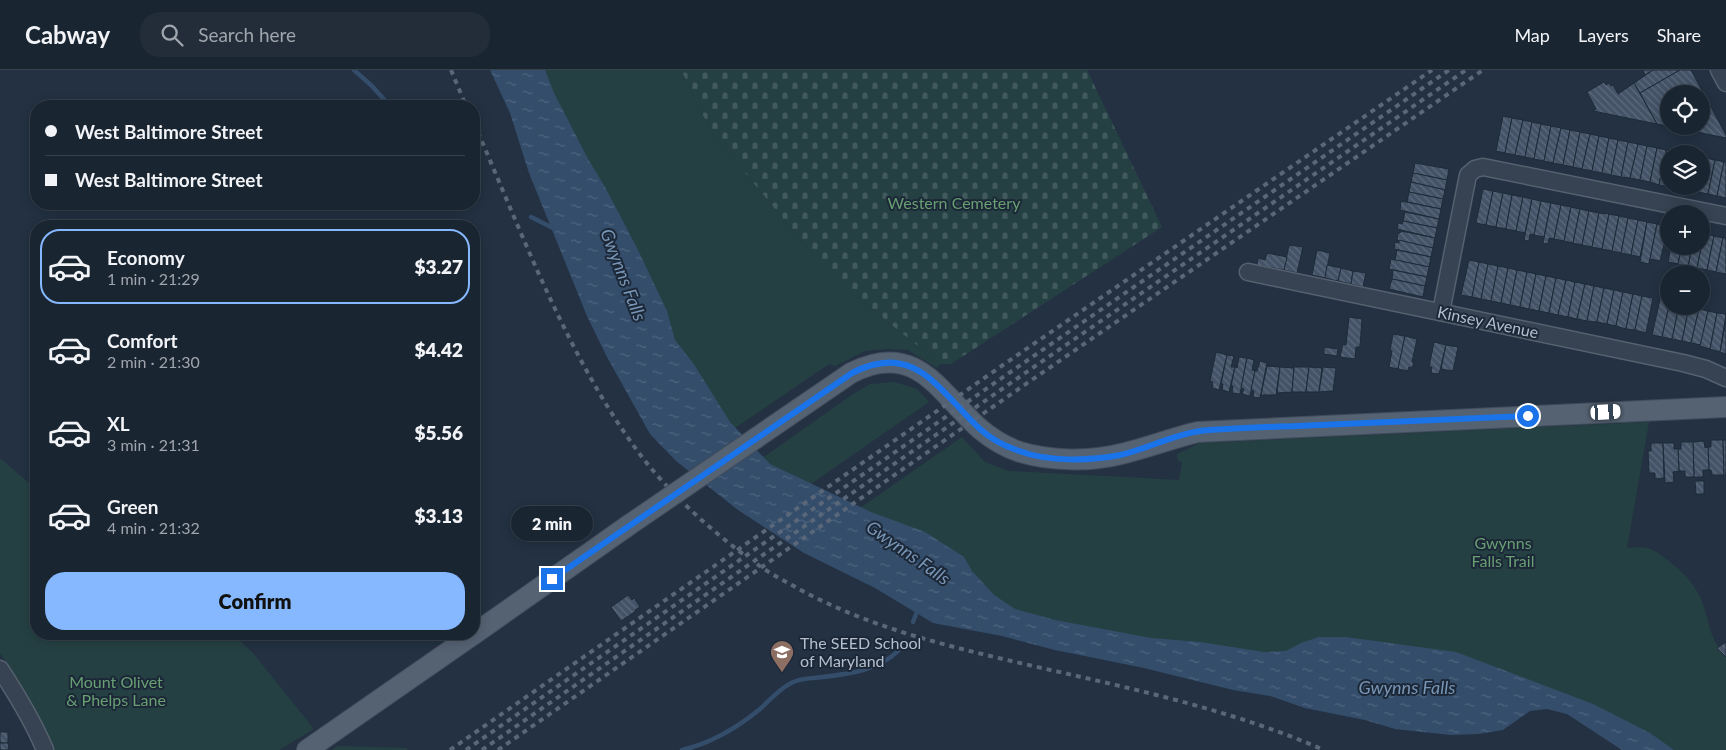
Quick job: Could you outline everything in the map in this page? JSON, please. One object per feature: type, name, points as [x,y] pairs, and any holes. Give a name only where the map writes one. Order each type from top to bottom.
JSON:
[{"type":"main road","points":[[480,630],[629,525],[852,373],[863,367],[881,363],[914,368],[931,378],[980,429],[1000,444],[1020,452],[1066,458],[1120,455],[1198,432],[1726,407]]},
{"type":"main road","points":[[307,750],[465,640]]},
{"type":"street","points":[[1719,70],[1726,83]]},
{"type":"street","points":[[1441,312],[1468,175],[1475,169],[1483,167],[1726,216]]},
{"type":"street","name":"Kinsey Avenue","points":[[1248,272],[1698,367],[1720,374],[1726,378]]},
{"type":"street","points":[[0,669],[26,710],[45,750]]},
{"type":"green space","points":[[512,70],[681,70],[711,132],[813,255],[848,290],[940,364],[937,368],[908,350],[888,349],[865,351],[835,366],[829,364],[703,450]]},
{"type":"green space","name":"Western Cemetery","points":[[681,70],[1087,70],[1162,227],[951,364],[940,364],[848,290],[813,255],[711,132]]},
{"type":"green space","points":[[895,382],[917,389],[929,402],[772,511],[737,476],[853,394],[870,384]]},
{"type":"green space","name":"Gwynns Falls Trail","points":[[1649,422],[1627,548],[1640,547],[1658,553],[1685,576],[1702,601],[1715,641],[1726,656],[1726,750],[1649,750],[1536,691],[1258,672],[1052,634],[837,524],[962,437],[985,462],[1009,471],[1179,480],[1182,463],[1177,459],[1177,454],[1200,443]]},
{"type":"green space","name":"Mount Olivet & Phelps Lane","points":[[0,458],[30,484],[30,640],[239,640],[253,653],[314,729],[279,750],[52,750],[19,681],[0,653]]},
{"type":"green space","points":[[338,746],[409,748],[406,750],[332,750]]},
{"type":"water","name":"Gwynns Falls","points":[[490,70],[545,70],[554,93],[588,159],[637,248],[667,311],[675,340],[693,363],[730,422],[770,464],[871,512],[925,532],[964,557],[972,571],[994,595],[1015,609],[1055,620],[1151,638],[1200,642],[1264,652],[1286,651],[1301,643],[1319,637],[1345,637],[1456,652],[1593,704],[1650,733],[1674,750],[1622,750],[1567,714],[1547,709],[1530,711],[1503,730],[1478,734],[1451,735],[1395,729],[1365,720],[1305,708],[1270,696],[1233,690],[1144,668],[1055,650],[1002,636],[933,623],[875,588],[804,553],[738,510],[676,461],[650,434],[607,357],[587,316],[529,173],[510,113]]},
{"type":"building","points":[[1643,70],[1653,70],[1645,75]]},
{"type":"building","points":[[1653,70],[1680,70],[1640,93],[1634,83]]},
{"type":"building","points":[[1680,70],[1691,70],[1699,85],[1660,85],[1660,125],[1657,124],[1640,93]]},
{"type":"building","points":[[1604,82],[1606,85],[1609,83],[1611,86],[1613,85],[1618,94],[1634,83],[1657,124],[1593,111],[1596,109],[1587,92]]},
{"type":"building","points":[[1710,105],[1726,135],[1726,138],[1710,135]]},
{"type":"building","points":[[1503,116],[1512,118],[1505,153],[1496,151]]},
{"type":"building","points":[[1512,118],[1523,120],[1515,155],[1505,153]]},
{"type":"building","points":[[1523,120],[1532,122],[1525,157],[1515,155]]},
{"type":"building","points":[[1532,122],[1541,124],[1534,159],[1525,157]]},
{"type":"building","points":[[1541,124],[1551,126],[1544,161],[1534,159]]},
{"type":"building","points":[[1551,126],[1561,128],[1553,163],[1544,161]]},
{"type":"building","points":[[1561,128],[1570,130],[1563,165],[1553,163]]},
{"type":"building","points":[[1570,130],[1580,132],[1573,167],[1563,165]]},
{"type":"building","points":[[1580,132],[1590,134],[1582,169],[1573,167]]},
{"type":"building","points":[[1590,134],[1599,136],[1592,171],[1582,169]]},
{"type":"building","points":[[1599,136],[1609,138],[1602,173],[1592,171]]},
{"type":"building","points":[[1609,138],[1618,140],[1611,175],[1602,173]]},
{"type":"building","points":[[1618,140],[1628,142],[1621,177],[1611,175]]},
{"type":"building","points":[[1628,142],[1638,144],[1630,178],[1621,177]]},
{"type":"building","points":[[1638,144],[1647,146],[1640,180],[1630,178]]},
{"type":"building","points":[[1647,146],[1657,148],[1650,182],[1640,180]]},
{"type":"building","points":[[1657,148],[1660,149],[1659,185],[1650,182]]},
{"type":"building","points":[[1710,159],[1715,160],[1710,184]]},
{"type":"building","points":[[1715,160],[1724,162],[1717,196],[1710,194]]},
{"type":"building","points":[[1724,162],[1726,162],[1726,198],[1717,196]]},
{"type":"building","points":[[1415,163],[1449,169],[1447,180],[1413,173]]},
{"type":"building","points":[[1413,173],[1447,180],[1445,190],[1411,182]]},
{"type":"building","points":[[1411,182],[1445,190],[1443,199],[1409,192]]},
{"type":"building","points":[[1483,189],[1493,191],[1486,225],[1476,223]]},
{"type":"building","points":[[1493,191],[1503,193],[1496,227],[1486,225]]},
{"type":"building","points":[[1409,192],[1443,199],[1441,209],[1407,202]]},
{"type":"building","points":[[1503,193],[1512,195],[1506,229],[1496,227]]},
{"type":"building","points":[[1512,195],[1523,197],[1516,231],[1506,229]]},
{"type":"building","points":[[1523,197],[1532,199],[1525,233],[1516,231]]},
{"type":"building","points":[[1532,199],[1541,201],[1534,235],[1530,234],[1529,241],[1524,240]]},
{"type":"building","points":[[1401,201],[1441,209],[1439,219],[1400,210]]},
{"type":"building","points":[[1541,201],[1551,203],[1544,237],[1534,235]]},
{"type":"building","points":[[1551,203],[1561,205],[1554,239],[1549,238],[1548,244],[1543,243]]},
{"type":"building","points":[[1561,205],[1571,207],[1564,241],[1554,239]]},
{"type":"building","points":[[1571,207],[1580,209],[1573,243],[1564,241]]},
{"type":"building","points":[[1580,209],[1589,211],[1582,245],[1573,243]]},
{"type":"building","points":[[1589,211],[1599,213],[1592,247],[1582,245]]},
{"type":"building","points":[[1405,212],[1439,219],[1437,228],[1403,221]]},
{"type":"building","points":[[1599,213],[1609,214],[1602,249],[1592,247]]},
{"type":"building","points":[[1609,214],[1619,216],[1612,251],[1602,249]]},
{"type":"building","points":[[1619,216],[1628,218],[1621,253],[1612,251]]},
{"type":"building","points":[[1628,218],[1638,220],[1631,255],[1621,253]]},
{"type":"building","points":[[1638,220],[1647,222],[1640,257],[1631,255]]},
{"type":"building","points":[[1403,221],[1437,228],[1435,238],[1397,229],[1398,223],[1402,224]]},
{"type":"building","points":[[1647,222],[1657,224],[1649,264],[1640,262]]},
{"type":"building","points":[[1657,224],[1660,225],[1660,261],[1651,259],[1649,264]]},
{"type":"building","points":[[1401,231],[1435,238],[1433,248],[1397,240],[1398,233]]},
{"type":"building","points":[[1710,235],[1714,236],[1708,265],[1698,265],[1700,255],[1710,255]]},
{"type":"building","points":[[1714,236],[1723,238],[1716,272],[1710,271],[1710,265],[1708,265]]},
{"type":"building","points":[[1723,238],[1726,238],[1726,274],[1716,272]]},
{"type":"building","points":[[1399,240],[1433,248],[1431,257],[1394,249],[1395,242],[1399,243]]},
{"type":"building","points":[[1289,245],[1303,247],[1297,273],[1284,270]]},
{"type":"building","points":[[1317,250],[1330,253],[1325,278],[1312,275]]},
{"type":"building","points":[[1397,250],[1431,257],[1429,267],[1395,260]]},
{"type":"building","points":[[1267,253],[1287,257],[1284,270],[1257,265],[1258,258],[1265,260]]},
{"type":"building","points":[[1669,255],[1680,255],[1678,264],[1668,262]]},
{"type":"building","points":[[1680,255],[1690,255],[1688,265],[1678,264]]},
{"type":"building","points":[[1690,255],[1700,255],[1698,265],[1688,265]]},
{"type":"building","points":[[1391,259],[1429,267],[1427,277],[1389,269]]},
{"type":"building","points":[[1469,260],[1479,262],[1472,297],[1461,295]]},
{"type":"building","points":[[1479,262],[1488,264],[1481,299],[1472,297]]},
{"type":"building","points":[[1488,264],[1498,266],[1491,301],[1481,299]]},
{"type":"building","points":[[1327,265],[1341,268],[1338,281],[1325,278]]},
{"type":"building","points":[[1498,266],[1508,268],[1501,303],[1491,301]]},
{"type":"building","points":[[1341,268],[1353,271],[1351,284],[1338,281]]},
{"type":"building","points":[[1508,268],[1517,270],[1510,305],[1501,303]]},
{"type":"building","points":[[1393,270],[1427,277],[1425,286],[1392,279]]},
{"type":"building","points":[[1517,270],[1527,272],[1520,307],[1510,305]]},
{"type":"building","points":[[1353,271],[1366,273],[1363,287],[1351,284]]},
{"type":"building","points":[[1527,272],[1536,274],[1529,309],[1520,307]]},
{"type":"building","points":[[1536,274],[1546,276],[1539,311],[1529,309]]},
{"type":"building","points":[[1546,276],[1556,278],[1549,313],[1539,311]]},
{"type":"building","points":[[1556,278],[1566,280],[1558,315],[1549,313]]},
{"type":"building","points":[[1392,279],[1425,286],[1423,297],[1389,289]]},
{"type":"building","points":[[1566,280],[1575,282],[1568,317],[1558,315]]},
{"type":"building","points":[[1575,282],[1585,284],[1577,319],[1568,317]]},
{"type":"building","points":[[1585,284],[1594,286],[1587,321],[1577,319]]},
{"type":"building","points":[[1594,286],[1604,288],[1597,322],[1587,321]]},
{"type":"building","points":[[1604,288],[1614,290],[1607,324],[1597,322]]},
{"type":"building","points":[[1614,290],[1623,292],[1616,326],[1607,324]]},
{"type":"building","points":[[1623,292],[1633,294],[1626,329],[1616,326]]},
{"type":"building","points":[[1633,294],[1642,296],[1635,330],[1626,329]]},
{"type":"building","points":[[1642,296],[1653,298],[1646,333],[1635,330]]},
{"type":"building","points":[[1660,299],[1660,315],[1667,315],[1662,337],[1652,335]]},
{"type":"building","points":[[1710,311],[1717,313],[1710,349],[1700,346],[1707,315],[1710,315]]},
{"type":"building","points":[[1717,313],[1726,314],[1720,352],[1710,349]]},
{"type":"building","points":[[1667,315],[1677,315],[1672,339],[1662,337]]},
{"type":"building","points":[[1677,315],[1687,315],[1682,341],[1672,339]]},
{"type":"building","points":[[1687,315],[1698,315],[1691,343],[1682,341]]},
{"type":"building","points":[[1698,315],[1707,315],[1701,345],[1691,343]]},
{"type":"building","points":[[1349,317],[1362,319],[1360,347],[1356,347],[1355,359],[1340,357],[1343,344],[1346,345]]},
{"type":"building","points":[[1726,321],[1726,354],[1720,352]]},
{"type":"building","points":[[1393,334],[1405,336],[1398,369],[1389,367]]},
{"type":"building","points":[[1405,336],[1417,339],[1412,362],[1414,362],[1412,368],[1409,367],[1408,371],[1398,369]]},
{"type":"building","points":[[1434,342],[1446,345],[1439,374],[1431,373],[1432,367],[1429,367]]},
{"type":"building","points":[[1446,345],[1458,347],[1453,371],[1441,369]]},
{"type":"building","points":[[1324,347],[1338,349],[1337,356],[1324,354]]},
{"type":"building","points":[[1216,352],[1227,355],[1219,390],[1212,388],[1213,382],[1210,381]]},
{"type":"building","points":[[1227,355],[1234,356],[1231,367],[1235,367],[1229,392],[1222,390],[1223,384],[1221,384]]},
{"type":"building","points":[[1239,357],[1247,358],[1240,394],[1232,393],[1233,386],[1231,386]]},
{"type":"building","points":[[1247,358],[1254,360],[1252,370],[1255,371],[1250,396],[1242,394],[1244,389],[1241,388]]},
{"type":"building","points":[[1260,361],[1267,363],[1260,398],[1253,397],[1254,391],[1251,390],[1255,371],[1257,371]]},
{"type":"building","points":[[1267,366],[1280,367],[1276,395],[1261,395]]},
{"type":"building","points":[[1280,367],[1294,368],[1292,392],[1277,393]]},
{"type":"building","points":[[1294,367],[1309,367],[1306,392],[1292,392]]},
{"type":"building","points":[[1309,367],[1322,368],[1319,392],[1306,392]]},
{"type":"building","points":[[1323,367],[1336,368],[1333,391],[1319,392]]},
{"type":"building","points":[[1711,440],[1723,440],[1724,475],[1712,475],[1711,470],[1709,470],[1708,447],[1711,447]]},
{"type":"building","points":[[1723,440],[1726,440],[1726,475],[1724,475]]},
{"type":"building","points":[[1704,441],[1705,448],[1708,447],[1709,470],[1703,470],[1703,477],[1694,477],[1693,442]]},
{"type":"building","points":[[1681,442],[1693,442],[1694,477],[1685,477],[1685,471],[1679,471],[1678,449],[1681,449]]},
{"type":"building","points":[[1651,443],[1663,443],[1664,478],[1655,479],[1655,473],[1649,473],[1648,451],[1651,451]]},
{"type":"building","points":[[1663,443],[1674,443],[1674,449],[1678,449],[1679,471],[1673,472],[1674,482],[1665,483]]},
{"type":"building","points":[[1695,481],[1704,481],[1704,494],[1696,494]]},
{"type":"building","points":[[628,595],[632,600],[634,598],[640,607],[621,621],[611,607]]},
{"type":"building","points":[[1726,642],[1726,657],[1717,648]]},
{"type":"building","points":[[0,732],[8,732],[8,743],[0,743]]},
{"type":"building","points":[[0,743],[8,743],[9,750],[0,750]]},
{"type":"waterway","points":[[354,70],[385,100]]},
{"type":"waterway","points":[[531,217],[555,229]]},
{"type":"waterway","points":[[913,622],[918,609]]},
{"type":"waterway","points":[[682,750],[713,739],[733,728],[751,716],[781,689],[791,683],[802,679],[863,670],[882,663],[898,651]]},
{"type":"railway","points":[[451,70],[464,100]]},
{"type":"railway","points":[[450,750],[1003,365],[1432,70]]},
{"type":"railway","points":[[466,750],[1449,70]]},
{"type":"railway","points":[[482,750],[1466,70]]},
{"type":"railway","points":[[498,750],[1483,70]]},
{"type":"railway","points":[[480,137],[529,252],[569,338],[616,420],[642,457],[664,483],[702,520],[743,554]]},
{"type":"railway","points":[[757,564],[824,602],[901,632],[980,654],[1128,688],[1208,709],[1247,721],[1324,750]]},
{"type":"place","name":"The SEED School of Maryland","points":[[782,673]]},
{"type":"route","points":[[552,579],[852,373],[863,367],[881,363],[914,368],[931,378],[980,429],[1000,444],[1020,452],[1066,458],[1120,455],[1198,432],[1528,416]]}]
